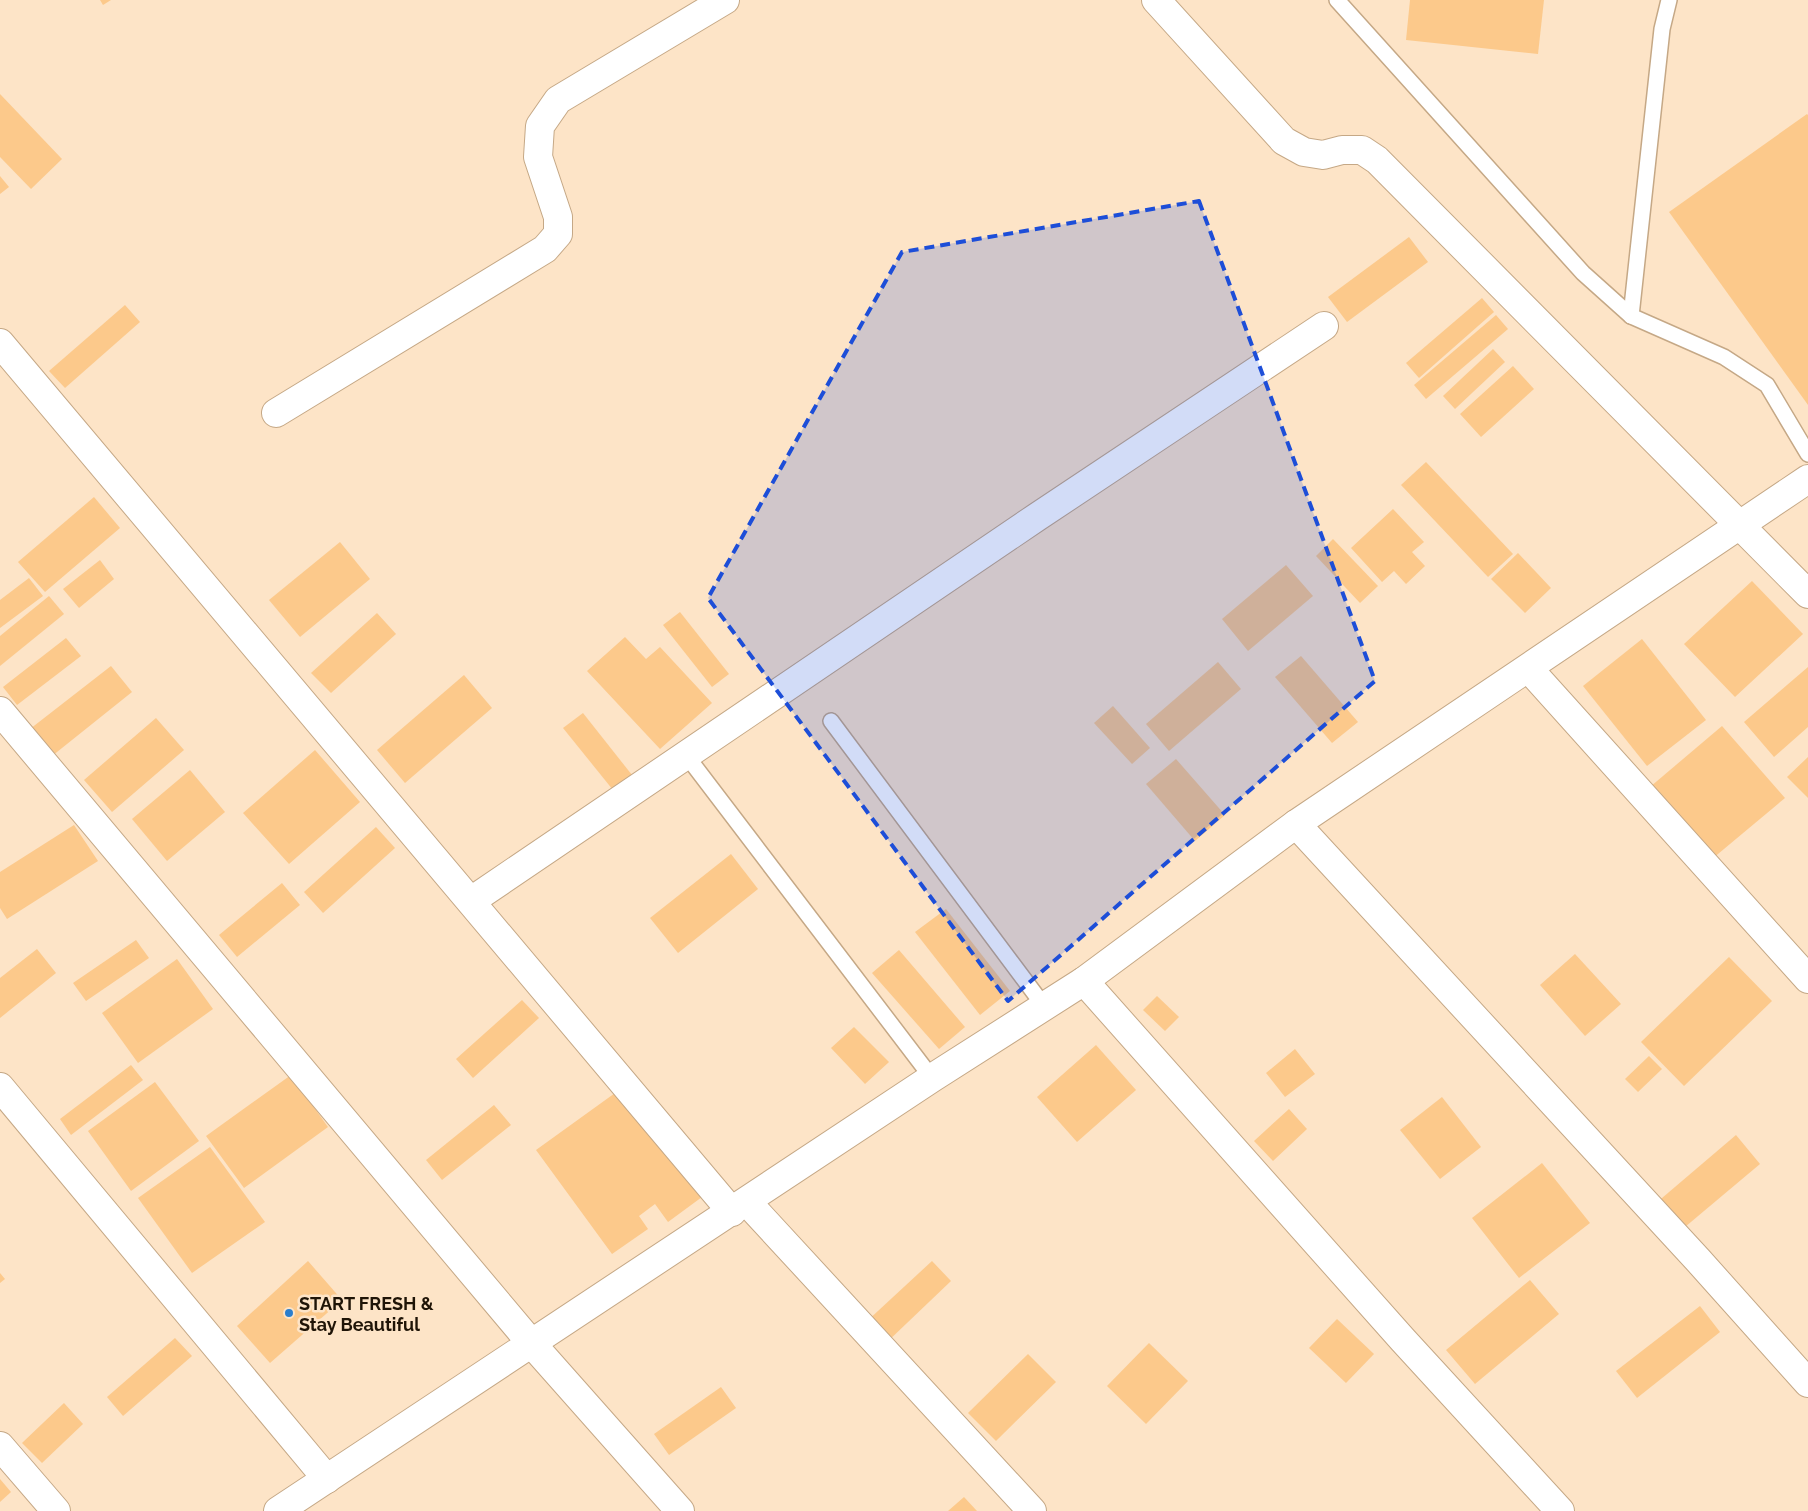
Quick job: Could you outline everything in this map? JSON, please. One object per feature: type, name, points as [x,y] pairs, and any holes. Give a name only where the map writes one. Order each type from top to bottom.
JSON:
[{"type":"street","points":[[276,413],[546,249],[558,234],[558,217],[538,157],[540,126],[558,100],[725,0]]},
{"type":"street","points":[[1156,0],[1284,141],[1304,152],[1323,155],[1342,150],[1362,150],[1377,160],[1808,594]]},
{"type":"street","points":[[471,901],[1037,517],[1324,326]]},
{"type":"street","points":[[0,343],[471,901],[739,1207],[1032,1511]]},
{"type":"street","points":[[278,1511],[932,1078],[1084,981],[1296,824],[1529,669],[1739,523],[1808,479]]},
{"type":"street","points":[[1529,669],[1808,979]]},
{"type":"street","points":[[0,711],[532,1344],[680,1511]]},
{"type":"street","points":[[1296,824],[1692,1253],[1808,1383]]},
{"type":"street","points":[[1084,981],[1403,1340],[1560,1511]]},
{"type":"street","points":[[0,1087],[327,1479]]},
{"type":"street","points":[[0,1446],[56,1511]]},
{"type":"lane","points":[[1337,0],[1583,273],[1631,316],[1724,357],[1767,385],[1808,454]]},
{"type":"lane","points":[[1631,316],[1662,29],[1668,0]]},
{"type":"lane","points":[[831,721],[1044,1006]]},
{"type":"lane","points":[[686,755],[932,1078]]},
{"type":"highlighted area","points":[[1199,201],[1375,681],[1008,1001],[708,598],[902,252]]},
{"type":"building","points":[[100,0],[111,0],[103,5]]},
{"type":"building","points":[[1410,0],[1544,0],[1538,54],[1406,40]]},
{"type":"building","points":[[0,94],[62,159],[31,189],[0,157]]},
{"type":"building","points":[[1808,115],[1808,405],[1669,212]]},
{"type":"building","points":[[0,176],[9,187],[0,194]]},
{"type":"building","points":[[1409,237],[1428,262],[1347,322],[1328,297]]},
{"type":"building","points":[[1482,298],[1494,312],[1419,378],[1406,363]]},
{"type":"building","points":[[125,305],[140,322],[65,388],[49,371]]},
{"type":"building","points":[[1496,315],[1508,329],[1426,399],[1414,385]]},
{"type":"building","points":[[1493,349],[1505,362],[1455,409],[1443,396]]},
{"type":"building","points":[[1513,366],[1534,389],[1481,437],[1460,414]]},
{"type":"building","points":[[1426,462],[1513,554],[1488,577],[1401,485]]},
{"type":"building","points":[[94,497],[120,528],[45,592],[18,562]]},
{"type":"building","points":[[1393,509],[1424,542],[1412,552],[1425,566],[1406,584],[1394,571],[1382,582],[1351,548]]},
{"type":"building","points":[[1333,539],[1378,586],[1360,603],[1316,556]]},
{"type":"building","points":[[340,542],[370,579],[300,637],[269,600]]},
{"type":"building","points":[[1518,553],[1551,588],[1525,613],[1491,579]]},
{"type":"building","points":[[100,560],[114,579],[79,608],[63,589]]},
{"type":"building","points":[[1286,565],[1313,596],[1248,651],[1222,619]]},
{"type":"building","points":[[29,578],[43,596],[0,628],[0,600]]},
{"type":"building","points":[[1752,581],[1803,634],[1735,697],[1684,644]]},
{"type":"building","points":[[49,596],[64,614],[0,666],[0,636]]},
{"type":"building","points":[[680,612],[729,674],[712,687],[663,625]]},
{"type":"building","points":[[377,613],[396,634],[331,693],[311,673]]},
{"type":"building","points":[[625,637],[646,659],[660,647],[712,703],[660,749],[587,671]]},
{"type":"building","points":[[66,638],[81,656],[17,705],[3,687]]},
{"type":"building","points":[[1642,639],[1706,720],[1647,766],[1583,686]]},
{"type":"building","points":[[1301,656],[1358,722],[1332,743],[1275,677]]},
{"type":"building","points":[[1218,662],[1241,689],[1169,751],[1146,724]]},
{"type":"building","points":[[111,666],[132,692],[52,756],[30,729]]},
{"type":"building","points":[[1808,667],[1808,727],[1774,757],[1744,722]]},
{"type":"building","points":[[464,675],[492,708],[405,783],[377,750]]},
{"type":"building","points":[[1113,706],[1150,748],[1132,764],[1094,723]]},
{"type":"building","points":[[583,713],[632,775],[613,790],[563,728]]},
{"type":"building","points":[[156,718],[184,750],[112,812],[84,780]]},
{"type":"building","points":[[1722,726],[1785,798],[1712,859],[1650,787]]},
{"type":"building","points":[[315,750],[360,802],[289,864],[243,813]]},
{"type":"building","points":[[1808,757],[1808,798],[1787,777]]},
{"type":"building","points":[[1176,759],[1225,815],[1195,841],[1146,784]]},
{"type":"building","points":[[190,770],[225,812],[167,861],[132,819]]},
{"type":"building","points":[[74,825],[98,861],[7,919],[0,908],[0,872]]},
{"type":"building","points":[[376,827],[395,848],[323,913],[304,892]]},
{"type":"building","points":[[731,854],[758,889],[678,953],[650,918]]},
{"type":"building","points":[[282,883],[300,905],[237,957],[219,935]]},
{"type":"building","points":[[946,909],[1010,991],[980,1015],[915,932]]},
{"type":"building","points":[[136,940],[149,958],[86,1001],[73,983]]},
{"type":"building","points":[[37,949],[56,973],[0,1018],[0,978]]},
{"type":"building","points":[[899,950],[965,1027],[939,1049],[872,973]]},
{"type":"building","points":[[1575,954],[1621,1004],[1585,1036],[1540,985]]},
{"type":"building","points":[[1729,957],[1772,1001],[1684,1086],[1641,1042]]},
{"type":"building","points":[[177,959],[213,1009],[138,1063],[102,1013]]},
{"type":"building","points":[[1157,996],[1179,1017],[1165,1031],[1143,1010]]},
{"type":"building","points":[[522,1000],[539,1018],[473,1078],[456,1059]]},
{"type":"building","points":[[854,1027],[889,1062],[865,1084],[831,1048]]},
{"type":"building","points":[[1096,1045],[1136,1090],[1077,1142],[1037,1097]]},
{"type":"building","points":[[1295,1049],[1315,1074],[1285,1097],[1266,1073]]},
{"type":"building","points":[[1649,1056],[1662,1069],[1638,1092],[1625,1079]]},
{"type":"building","points":[[131,1065],[143,1080],[71,1135],[60,1119]]},
{"type":"building","points":[[291,1075],[328,1127],[244,1188],[206,1136]]},
{"type":"building","points":[[155,1082],[199,1141],[131,1191],[88,1131]]},
{"type":"building","points":[[622,1088],[702,1197],[668,1222],[655,1204],[639,1216],[648,1229],[612,1254],[536,1150]]},
{"type":"building","points":[[1442,1097],[1481,1147],[1440,1179],[1400,1130]]},
{"type":"building","points":[[494,1105],[511,1125],[442,1180],[426,1160]]},
{"type":"building","points":[[1289,1109],[1307,1129],[1273,1161],[1254,1141]]},
{"type":"building","points":[[1736,1135],[1760,1164],[1679,1232],[1655,1204]]},
{"type":"building","points":[[210,1147],[265,1222],[192,1273],[138,1198]]},
{"type":"building","points":[[1542,1163],[1590,1223],[1519,1278],[1472,1218]]},
{"type":"building","name":"START FRESH & Stay Beautiful","points":[[308,1261],[342,1300],[270,1363],[237,1326]]},
{"type":"building","points":[[932,1261],[951,1281],[885,1344],[865,1323]]},
{"type":"building","points":[[0,1273],[5,1279],[0,1283]]},
{"type":"building","points":[[1530,1280],[1559,1314],[1475,1384],[1446,1350]]},
{"type":"building","points":[[1700,1306],[1720,1332],[1637,1398],[1616,1371]]},
{"type":"building","points":[[1337,1319],[1374,1354],[1346,1383],[1309,1348]]},
{"type":"building","points":[[175,1338],[192,1356],[123,1416],[107,1397]]},
{"type":"building","points":[[1149,1343],[1188,1381],[1146,1424],[1107,1386]]},
{"type":"building","points":[[1028,1354],[1056,1382],[996,1441],[968,1413]]},
{"type":"building","points":[[721,1387],[736,1408],[669,1455],[654,1434]]},
{"type":"building","points":[[64,1403],[83,1424],[42,1463],[22,1443]]},
{"type":"building","points":[[0,1479],[11,1492],[0,1502]]},
{"type":"building","points":[[964,1497],[977,1511],[948,1511]]},
{"type":"place","name":"START FRESH & Stay Beautiful","points":[[289,1313]]}]
